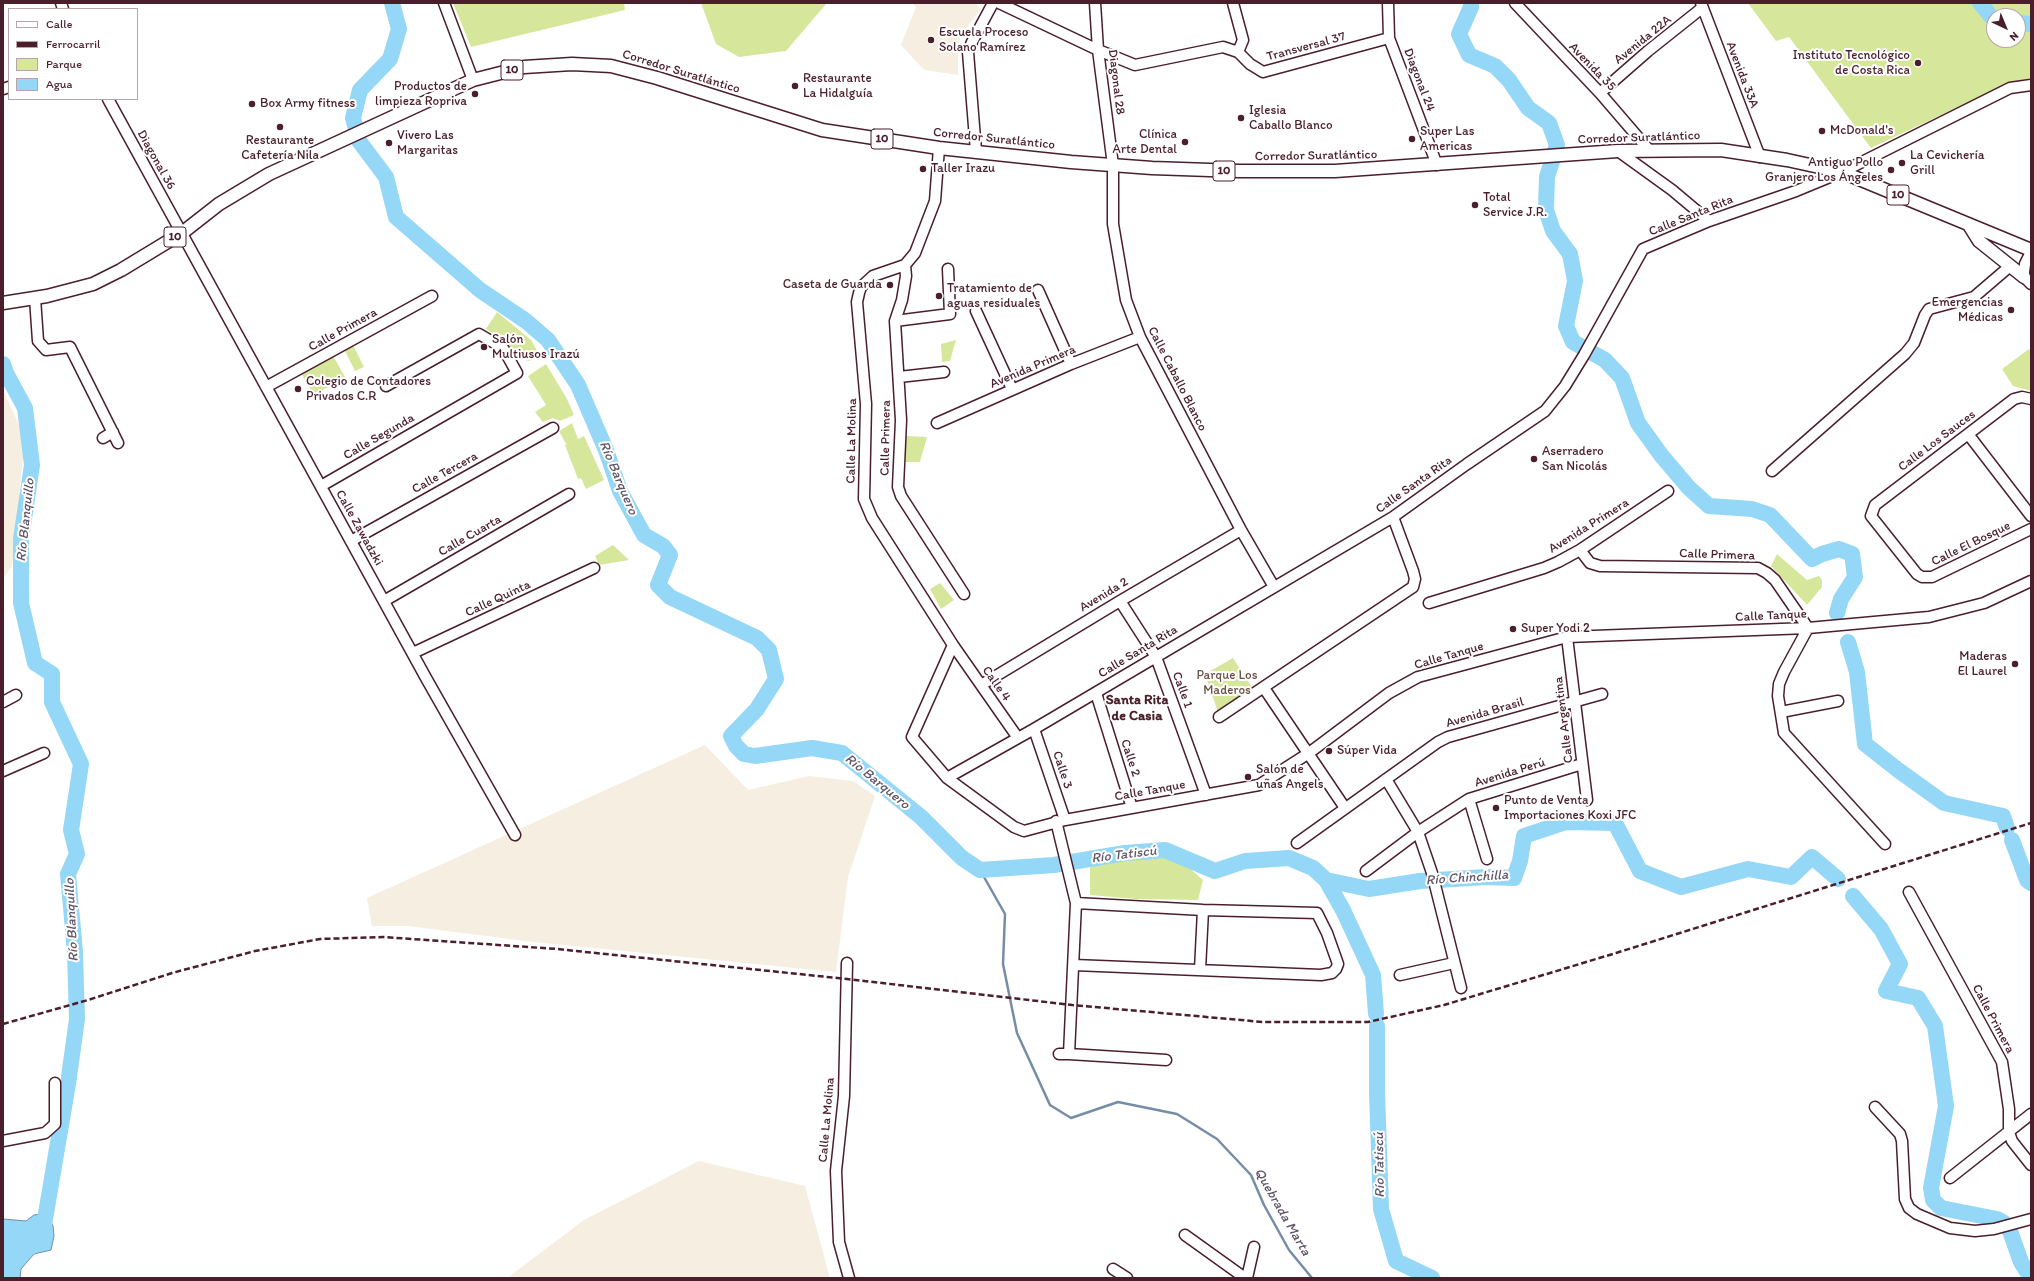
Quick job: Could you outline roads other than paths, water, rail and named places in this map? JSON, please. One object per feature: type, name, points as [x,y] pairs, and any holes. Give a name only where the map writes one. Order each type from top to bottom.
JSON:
[{"type":"main road","name":"Corredor Suratlántico","points":[[3,302],[35,298],[93,284],[122,269],[182,233],[219,204],[269,174],[334,142],[473,80],[524,67],[572,64],[611,66],[657,78],[822,130],[939,148],[1113,165],[1239,171],[1335,171],[1437,165],[1537,156],[1618,151],[1721,150],[1842,172],[2031,251]]},
{"type":"main road","points":[[1970,225],[1979,241],[2028,281]]},
{"type":"street","points":[[444,3],[473,80]]},
{"type":"street","points":[[976,151],[968,52],[993,3]]},
{"type":"street","points":[[999,3],[1098,50],[1135,65],[1223,47],[1238,52],[1243,40],[1233,3]]},
{"type":"street","name":"Diagonal 28","points":[[1095,3],[1098,50],[1113,165]]},
{"type":"street","name":"Diagonal 24","points":[[1388,3],[1388,38],[1437,165]]},
{"type":"street","name":"Avenida 35","points":[[1515,3],[1600,93],[1649,150]]},
{"type":"street","name":"Avenida 22A","points":[[1600,93],[1702,6]]},
{"type":"street","name":"Avenida 33A","points":[[1702,6],[1760,157]]},
{"type":"street","name":"Transversal 37","points":[[1238,52],[1250,64],[1264,72],[1388,38]]},
{"type":"street","name":"Calle Santa Rita","points":[[947,778],[1096,693],[1393,517],[1545,412],[1565,386],[1584,355],[1643,249],[1710,221],[1796,191],[1842,172],[2010,88],[2031,85]]},
{"type":"street","name":"Diagonal 36","points":[[109,100],[182,233]]},
{"type":"street","points":[[905,265],[915,253],[932,210],[939,148]]},
{"type":"street","points":[[1618,151],[1672,190],[1710,221]]},
{"type":"street","name":"Calle Caballo Blanco","points":[[1113,165],[1113,224],[1116,244],[1126,300],[1140,337],[1241,530],[1274,587]]},
{"type":"street","name":"Calle Zawadzki","points":[[182,233],[384,601],[515,835]]},
{"type":"street","points":[[2028,281],[2025,264],[2031,251]]},
{"type":"street","name":"Calle Primera","points":[[905,265],[906,276],[902,300],[895,321],[901,420],[898,487],[901,496],[964,594]]},
{"type":"street","name":"Calle La Molina","points":[[905,265],[873,276],[861,287],[858,298],[866,404],[864,499],[872,518],[953,645]]},
{"type":"street","points":[[1772,471],[1906,354],[1914,343],[1925,315],[1929,309],[1974,297],[2009,266]]},
{"type":"street","points":[[895,321],[950,314],[948,269]]},
{"type":"street","points":[[1038,290],[1071,364]]},
{"type":"street","name":"Calle Primera","points":[[266,387],[432,296]]},
{"type":"street","points":[[35,298],[38,340],[46,350],[70,347],[118,443]]},
{"type":"street","points":[[976,311],[1012,389]]},
{"type":"street","name":"Calle Segunda","points":[[321,486],[517,373],[503,348],[479,334],[386,386]]},
{"type":"street","name":"Avenida Primera","points":[[937,423],[1071,364],[1140,337]]},
{"type":"street","points":[[899,377],[944,372]]},
{"type":"street","name":"Calle Los Sauces","points":[[1922,577],[1917,574],[1871,516],[1872,510],[1875,505],[2014,399],[2027,398]]},
{"type":"street","name":"Calle Tercera","points":[[351,541],[553,428]]},
{"type":"street","points":[[103,438],[113,432]]},
{"type":"street","points":[[1968,434],[2031,516]]},
{"type":"street","name":"Avenida Primera","points":[[1429,603],[1544,568],[1580,550],[1668,491]]},
{"type":"street","name":"Calle Cuarta","points":[[384,601],[569,494]]},
{"type":"street","points":[[1219,717],[1413,587],[1415,579],[1393,517]]},
{"type":"street","name":"Avenida 2","points":[[981,685],[1241,530]]},
{"type":"street","name":"Calle El Bosque","points":[[1922,577],[1932,577],[2031,530]]},
{"type":"street","name":"Calle Primera","points":[[1580,550],[1590,563],[1600,566],[1758,568],[1768,573],[1775,580],[1808,628]]},
{"type":"street","name":"Calle Quinta","points":[[413,653],[594,568]]},
{"type":"street","name":"Calle Tanque","points":[[953,645],[912,738],[947,778],[1014,827],[1024,831],[1061,821],[1259,785],[1309,753],[1389,692],[1418,677],[1567,637],[1808,628],[1929,617],[1984,603],[2031,581]]},
{"type":"street","name":"Calle 1","points":[[1120,601],[1156,657],[1206,795]]},
{"type":"street","points":[[1808,628],[1779,684],[1778,696],[1784,732],[1885,844]]},
{"type":"street","name":"Calle Argentina","points":[[1567,637],[1587,800]]},
{"type":"street","name":"Calle 4","points":[[953,645],[1018,738]]},
{"type":"street","points":[[1264,688],[1345,808]]},
{"type":"street","name":"Calle 2","points":[[1096,693],[1132,808]]},
{"type":"street","name":"Avenida Brasil","points":[[1297,843],[1386,779],[1448,737],[1602,694]]},
{"type":"street","points":[[3,702],[16,695]]},
{"type":"street","points":[[1781,712],[1838,701]]},
{"type":"street","name":"Calle 3","points":[[1034,729],[1061,821],[1064,851],[1076,902],[1074,966],[1064,1054],[1161,1057]]},
{"type":"street","points":[[3,772],[44,753]]},
{"type":"street","name":"Avenida Perú","points":[[1366,871],[1418,832],[1469,799],[1503,790],[1582,764]]},
{"type":"street","points":[[1386,779],[1418,832],[1432,873],[1461,988]]},
{"type":"street","points":[[1469,799],[1488,860]]},
{"type":"street","name":"Calle Primera","points":[[1909,892],[2002,1062],[2009,1110],[2009,1132],[2012,1141],[2031,1165]]},
{"type":"street","points":[[1074,966],[1328,974],[1336,969],[1338,964],[1327,933],[1317,913],[1203,910],[1076,902]]},
{"type":"street","points":[[1200,970],[1203,910]]},
{"type":"street","name":"Calle La Molina","points":[[847,963],[844,1096],[836,1171],[839,1242],[849,1278]]},
{"type":"street","points":[[1400,975],[1454,963]]},
{"type":"street","points":[[3,1141],[45,1133],[55,1124],[56,1084]]},
{"type":"street","points":[[1875,1107],[1900,1134],[1902,1141],[1905,1199],[1909,1208],[1917,1214],[1950,1228],[1975,1231],[1994,1229],[2031,1219]]},
{"type":"street","points":[[1950,1178],[2031,1114]]},
{"type":"street","points":[[1185,1235],[1246,1278],[1254,1247]]},
{"type":"street","points":[[1113,1269],[1127,1278]]},
{"type":"water","points":[[40,1214],[50,1220],[53,1226],[54,1236],[51,1250],[34,1254],[21,1269],[20,1278],[3,1278],[3,1219],[26,1221],[34,1215]]},
{"type":"waterway","name":"Río Barquero","points":[[392,3],[399,29],[390,59],[360,90],[353,118],[359,141],[386,177],[396,217],[480,290],[526,321],[548,340],[578,385],[606,450],[620,491],[644,535],[663,546],[670,555],[658,585],[670,597],[757,638],[769,650],[776,679],[757,709],[731,736],[736,746],[744,754],[755,756],[812,748],[842,753],[921,817],[962,858],[980,870],[1054,865],[1125,853],[1165,850],[1215,871],[1245,861],[1289,858],[1313,868],[1326,880],[1343,910],[1373,975],[1376,1014]]},
{"type":"waterway","points":[[1471,3],[1471,7],[1459,34],[1469,55],[1495,66],[1509,80],[1528,108],[1549,123],[1557,145],[1547,177],[1546,210],[1553,231],[1570,254],[1575,281],[1566,326],[1573,342],[1605,360],[1622,378],[1638,423],[1661,455],[1689,488],[1709,506],[1752,509],[1770,515],[1812,559],[1822,554],[1839,549],[1852,554],[1855,577],[1841,599],[1837,613]]},
{"type":"waterway","points":[[1980,3],[1986,10]]},
{"type":"waterway","points":[[2026,24],[2031,24]]},
{"type":"waterway","name":"Río Blanquillo","points":[[3,364],[6,373],[25,408],[32,465],[21,539],[21,603],[35,663],[52,674],[52,702],[81,764],[71,830],[77,854],[68,874],[75,952],[77,1019],[68,1084],[43,1231],[32,1246],[3,1262]]},
{"type":"waterway","points":[[1848,642],[1857,672],[1865,744],[1944,803],[2003,816],[2007,828]]},
{"type":"waterway","name":"Río Chinchilla","points":[[1326,880],[1369,889],[1420,881],[1487,877],[1514,878],[1520,861],[1524,836],[1566,822],[1615,823],[1640,871],[1681,887],[1748,869],[1791,877],[1812,857],[1838,879]]},
{"type":"waterway","points":[[2012,840],[2027,880],[2031,883]]},
{"type":"waterway","name":"Quebrada Marta","points":[[980,870],[1005,914],[1003,964],[1017,1033],[1050,1105],[1071,1118],[1118,1102],[1177,1114],[1217,1139],[1251,1175],[1264,1205],[1289,1250],[1312,1278]]},
{"type":"waterway","name":"Río Chinchilla","points":[[1853,896],[1881,929],[1900,964],[1886,991],[1918,998],[1935,1026],[1946,1106],[1931,1188],[1933,1200],[1941,1208],[1997,1219],[2004,1223],[2010,1231],[2021,1262],[2031,1278]]},
{"type":"waterway","name":"Río Tatiscú","points":[[1377,1026],[1377,1092],[1381,1209],[1396,1261],[1432,1278]]},
{"type":"railway","points":[[3,1024],[88,1000],[172,973],[255,951],[320,939],[383,937],[557,949],[847,979],[1072,1005],[1263,1022],[1368,1022],[1444,1005],[1616,953],[2031,823]]},
{"type":"place","name":"Escuela Proceso Solano Ramírez","points":[[931,40]]},
{"type":"place","name":"Instituto Tecnológico de Costa Rica","points":[[1918,63]]},
{"type":"place","name":"Restaurante La Hidalguía","points":[[795,86]]},
{"type":"place","name":"Productos de limpieza Ropriva","points":[[475,94]]},
{"type":"place","name":"Box Army fitness","points":[[252,104]]},
{"type":"place","name":"Iglesia Caballo Blanco","points":[[1241,118]]},
{"type":"place","name":"Restaurante Cafetería Nila","points":[[280,127]]},
{"type":"place","name":"McDonald's","points":[[1822,131]]},
{"type":"place","name":"Super Las Americas","points":[[1412,139]]},
{"type":"place","name":"Clínica Arte Dental","points":[[1185,142]]},
{"type":"place","name":"Vivero Las Margaritas","points":[[389,143]]},
{"type":"place","name":"La Cevichería Grill","points":[[1902,163]]},
{"type":"place","name":"Taller Irazu","points":[[923,169]]},
{"type":"place","name":"Antiguo Pollo Granjero Los Ángeles","points":[[1891,170]]},
{"type":"place","name":"Total Service J.R.","points":[[1475,205]]},
{"type":"place","name":"Caseta de Guarda","points":[[890,285]]},
{"type":"place","name":"Tratamiento de aguas residuales","points":[[939,296]]},
{"type":"place","name":"Emergencias Médicas","points":[[2011,310]]},
{"type":"place","name":"Salón Multiusos Irazú","points":[[484,347]]},
{"type":"place","name":"Colegio de Contadores Privados C.R","points":[[298,389]]},
{"type":"place","name":"Aserradero San Nicolás","points":[[1534,459]]},
{"type":"place","name":"Super Yodi 2","points":[[1513,629]]},
{"type":"place","name":"Maderas El Laurel","points":[[2015,664]]},
{"type":"place","name":"Súper Vida","points":[[1329,751]]},
{"type":"place","name":"Salón de uñas Angels","points":[[1248,777]]},
{"type":"place","name":"Punto de Venta Importaciones Koxi JFC","points":[[1496,808]]},
{"type":"district","name":"Santa Rita de Casia","points":[[1137,708]]},
{"type":"park label","name":"Parque Los Maderos","points":[[1227,684]]}]
